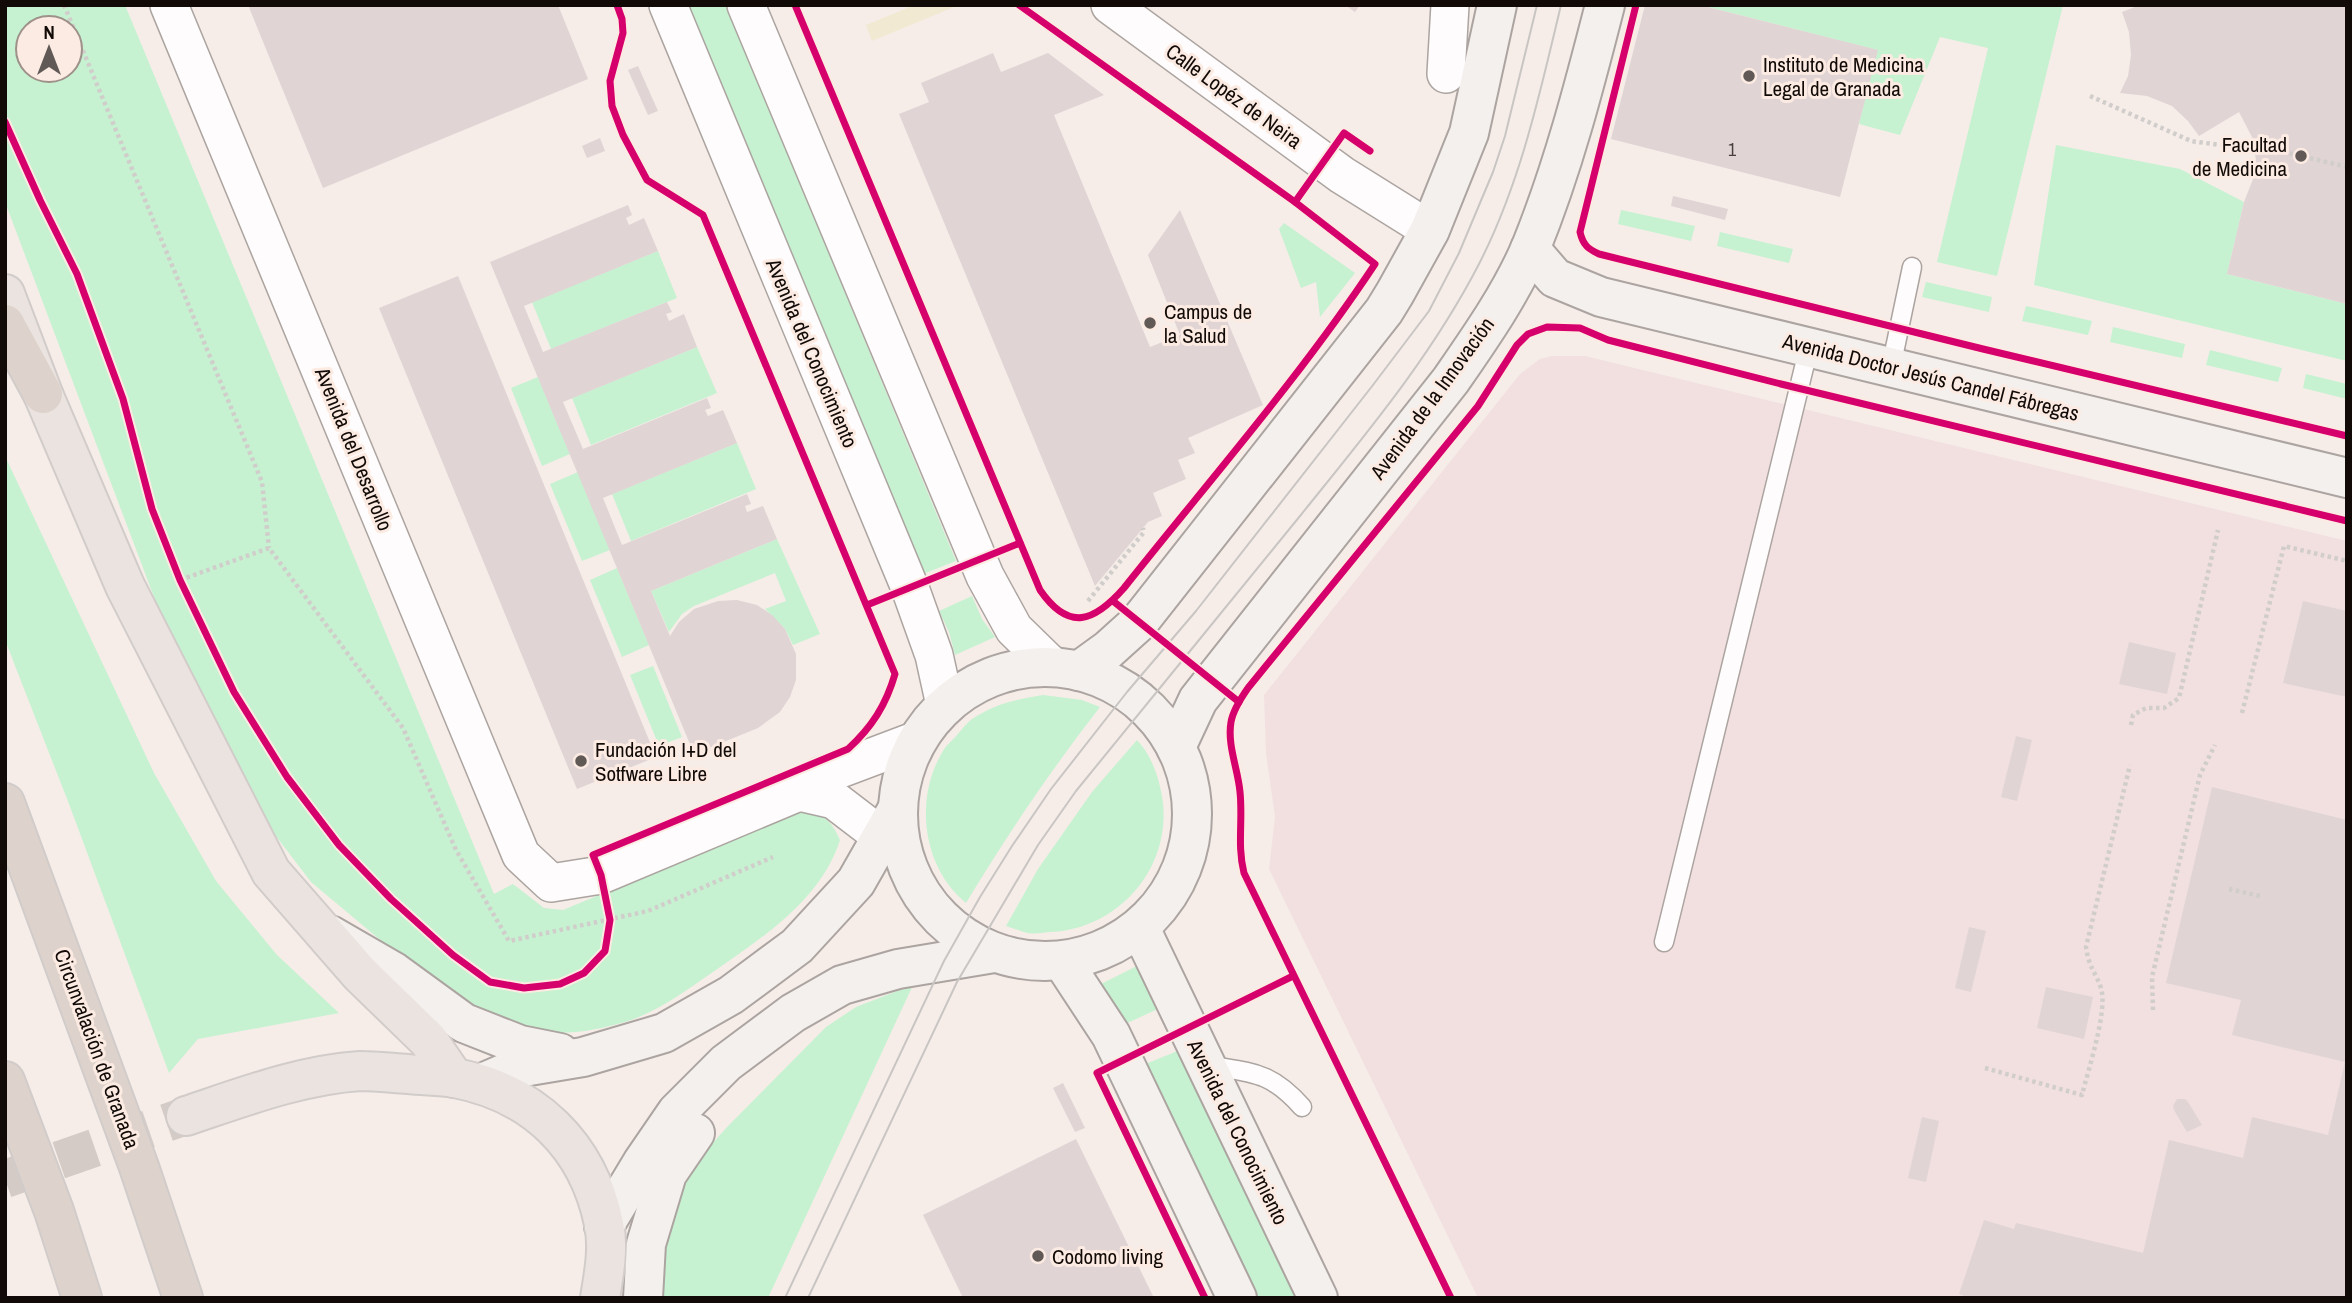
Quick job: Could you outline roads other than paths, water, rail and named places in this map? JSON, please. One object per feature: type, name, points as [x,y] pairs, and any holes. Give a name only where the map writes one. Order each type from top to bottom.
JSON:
[{"type":"highway","points":[[5,324],[43,394]]},
{"type":"highway","name":"Circunvalación de Granada","points":[[5,803],[139,1167],[183,1298]]},
{"type":"highway","points":[[5,1081],[54,1211],[82,1298]]},
{"type":"main road","points":[[1066,669],[1108,650],[1139,622],[1384,311],[1430,230],[1469,133],[1497,5]]},
{"type":"main road","name":"Avenida de la Innovación","points":[[1176,747],[1198,700],[1451,380],[1485,332],[1530,249],[1563,159],[1605,5]]},
{"type":"main road","name":"Avenida Doctor Jesús Candel Fábregas","points":[[1530,249],[1555,278],[1589,294],[2347,478]]},
{"type":"main road","points":[[5,294],[43,394],[125,586],[271,872],[360,974],[467,1081]]},
{"type":"main road","points":[[467,1081],[517,1068],[583,1057],[664,1033],[731,995],[797,946],[856,882],[894,833],[902,778],[917,740],[945,705],[971,687],[1000,674],[1023,668],[1066,669],[1104,679],[1126,692],[1146,706],[1176,747],[1188,776],[1193,808],[1188,854],[1171,893],[1140,928],[1110,947],[1063,962],[1034,962],[994,953],[959,934],[931,909],[912,879],[894,833]]},
{"type":"main road","name":"Avenida del Conocimiento","points":[[1140,928],[1318,1298]]},
{"type":"main road","points":[[322,930],[394,972],[464,1023],[520,1045],[583,1057]]},
{"type":"main road","points":[[604,1226],[677,1112],[726,1063],[793,1013],[842,985],[914,964],[994,953]]},
{"type":"main road","points":[[1063,962],[1111,1035],[1237,1298]]},
{"type":"main road","points":[[643,1298],[646,1244],[667,1174],[696,1131],[726,1063]]},
{"type":"main road","points":[[186,1116],[281,1084],[360,1071],[467,1081],[526,1104],[565,1138],[591,1181],[604,1226],[605,1263],[600,1298]]},
{"type":"street","name":"Avenida del Desarrollo","points":[[169,5],[520,855],[551,883],[601,875],[799,792]]},
{"type":"street","name":"Avenida del Conocimiento","points":[[668,5],[910,588],[934,655],[945,705]]},
{"type":"street","points":[[746,5],[985,576],[1014,629],[1066,669]]},
{"type":"street","name":"Calle Lopéz de Neira","points":[[1110,5],[1342,176],[1430,230]]},
{"type":"street","points":[[1446,74],[1450,5]]},
{"type":"street","points":[[799,792],[818,778],[917,740]]},
{"type":"street","points":[[799,792],[835,800],[894,833]]},
{"type":"lane","points":[[1891,367],[1912,267]]},
{"type":"lane","points":[[1664,942],[1809,347]]},
{"type":"lane","points":[[1206,1065],[1267,1076],[1287,1089],[1303,1107]]},
{"type":"tunnel","points":[[5,1179],[186,1116]]},
{"type":"tram line","points":[[785,1298],[944,961],[1012,846],[1051,789],[1127,692],[1196,611],[1429,311],[1459,253],[1493,172],[1505,136],[1537,5]]},
{"type":"tram line","points":[[808,1298],[957,982],[1038,845],[1076,791],[1373,425],[1419,362],[1461,297],[1494,231],[1518,168],[1561,5]]},
{"type":"place","name":"Instituto de Medicina Legal de Granada","points":[[1749,76]]},
{"type":"place","name":"Facultad de Medicina","points":[[2301,156]]},
{"type":"place","name":"Campus de la Salud","points":[[1150,323]]},
{"type":"place","name":"Fundación I+D del Sotfware Libre","points":[[581,761]]},
{"type":"place","name":"Codomo living","points":[[1038,1256]]}]
